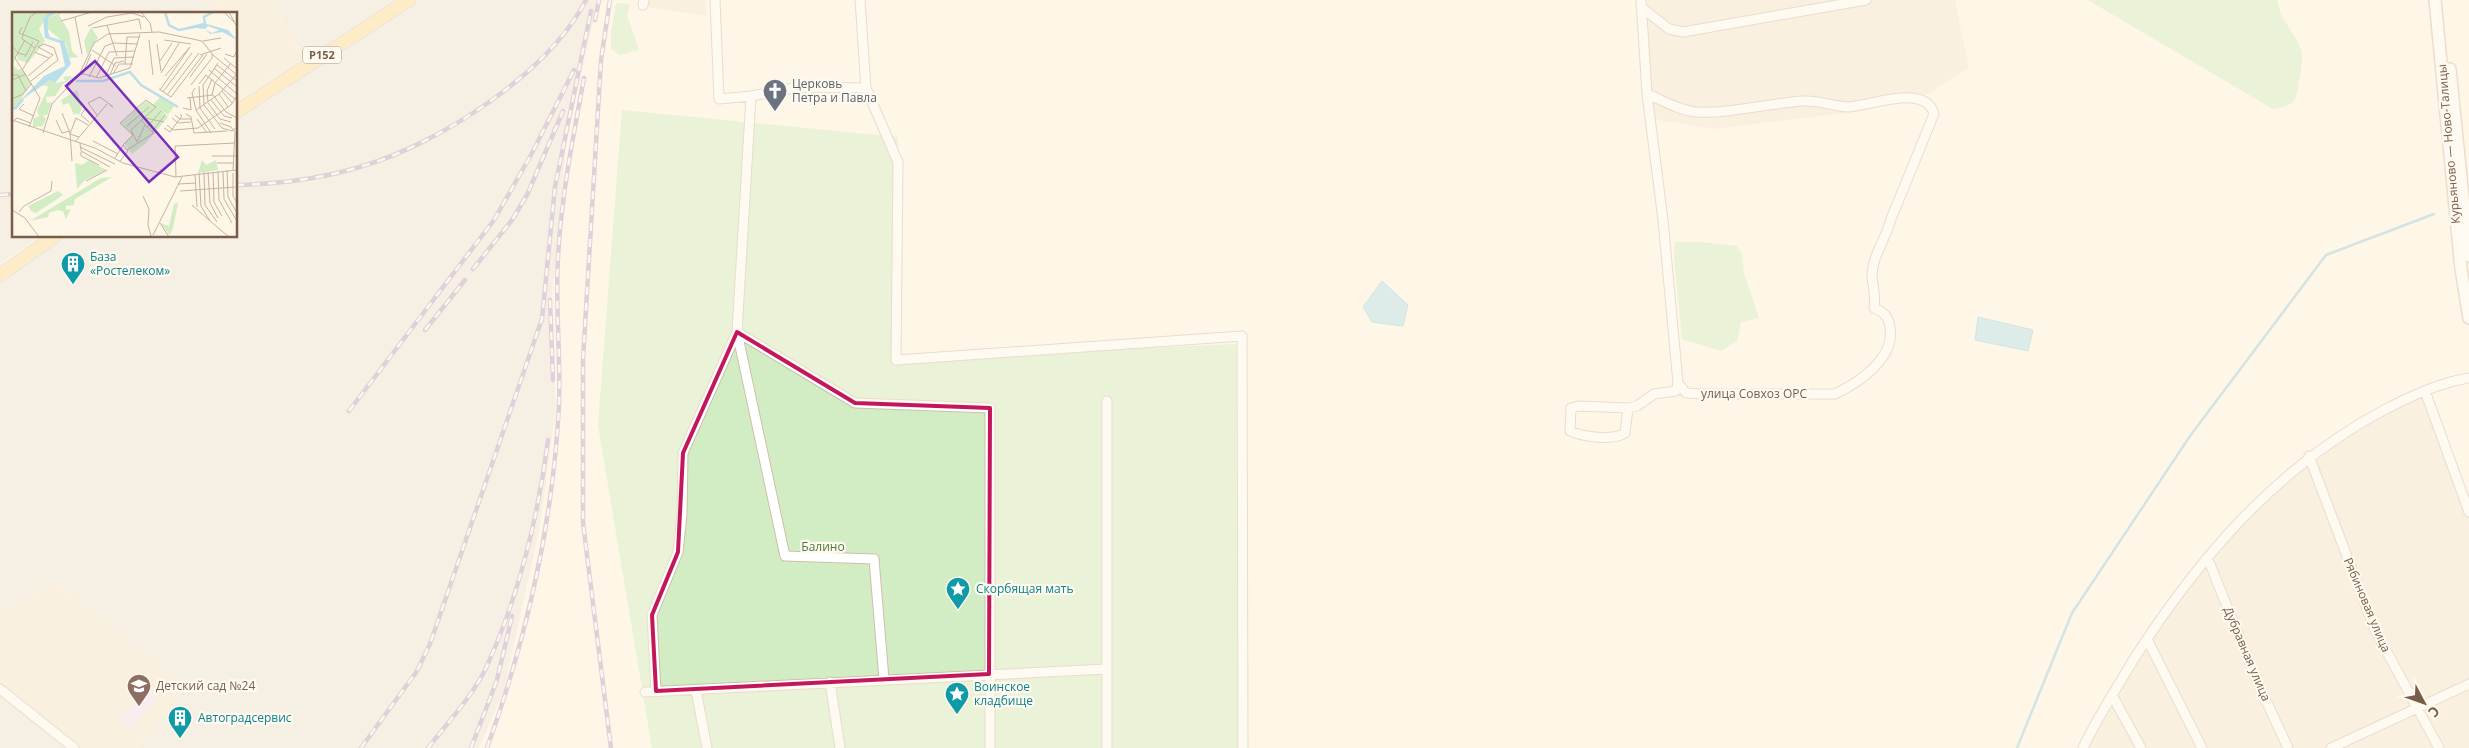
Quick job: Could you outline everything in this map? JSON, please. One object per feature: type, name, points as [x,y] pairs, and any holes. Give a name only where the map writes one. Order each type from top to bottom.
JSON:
[{"type":"main road","name":"Р152","points":[[238,111],[409,0]]},
{"type":"main road","name":"Курьяново — Ново-Талицы","points":[[2435,0],[2460,260],[2469,318]]},
{"type":"main road","name":"Курьяново — Ново-Талицы","points":[[2443,0],[2469,256]]},
{"type":"main road","points":[[0,275],[52,238]]},
{"type":"street","points":[[715,0],[719,99],[750,96],[799,87],[866,88]]},
{"type":"street","points":[[860,0],[866,88],[898,162],[896,360],[1242,336],[1243,748]]},
{"type":"street","points":[[1641,3],[1669,29],[1683,32],[1866,0]]},
{"type":"street","points":[[1628,408],[1625,433],[1619,437],[1578,435],[1570,431],[1571,408],[1579,406],[1628,408],[1637,406],[1654,394],[1676,391],[1678,383],[1647,94],[1641,3]]},
{"type":"street","name":"улица Совхоз ОРС","points":[[1647,94],[1694,112],[1804,101],[1823,101],[1846,107],[1900,98],[1926,100],[1932,106],[1934,114],[1929,130],[1890,219],[1886,237],[1879,247],[1872,276],[1876,297],[1874,308],[1884,312],[1890,322],[1892,336],[1888,351],[1878,363],[1847,388],[1835,394],[1686,393],[1678,383]]},
{"type":"street","points":[[750,96],[737,332],[785,556],[874,560],[884,679]]},
{"type":"street","points":[[737,332],[855,403],[990,408],[990,748]]},
{"type":"street","points":[[656,691],[652,615],[678,552],[682,515],[683,453],[737,332]]},
{"type":"street","points":[[2084,748],[2098,717],[2148,639],[2206,560],[2259,502],[2310,456],[2370,418],[2425,390],[2469,378]]},
{"type":"street","points":[[2425,390],[2469,512]]},
{"type":"street","points":[[1107,401],[1107,748]]},
{"type":"street","name":"Рябиновая улица","points":[[2310,456],[2375,630],[2439,748]]},
{"type":"street","name":"Дубравная улица","points":[[2206,560],[2210,564],[2256,680],[2288,748]]},
{"type":"street","points":[[2148,639],[2202,748]]},
{"type":"street","points":[[645,692],[1106,669]]},
{"type":"street","points":[[830,682],[840,748]]},
{"type":"street","points":[[2332,748],[2469,684]]},
{"type":"street","points":[[0,689],[74,748]]},
{"type":"street","points":[[696,690],[707,748]]},
{"type":"street","points":[[2112,695],[2141,748]]},
{"type":"highlighted area","points":[[737,332],[855,403],[990,408],[989,674],[656,691],[652,615],[678,552],[683,453]]},
{"type":"shaded area","points":[[0,0],[217,0],[211,4],[210,12],[12,12],[12,238],[37,238],[0,264]]},
{"type":"shaded area","points":[[217,0],[272,0],[305,59],[238,101],[238,12],[210,12],[210,4]]},
{"type":"shaded area","points":[[272,0],[398,0],[305,59]]},
{"type":"shaded area","points":[[414,0],[598,0],[567,135],[551,306],[556,407],[540,526],[504,690],[479,748],[139,748],[186,687],[55,579],[0,616],[0,278],[56,238],[238,238],[238,116]]},
{"type":"shaded area","points":[[647,0],[706,0],[707,16],[646,7]]},
{"type":"shaded area","points":[[1638,0],[1955,0],[1969,68],[1929,93],[1856,112],[1712,129],[1652,119]]},
{"type":"shaded area","points":[[2425,393],[2469,516],[2469,683],[2417,706],[2377,629],[2311,457],[2340,437]]},
{"type":"shaded area","points":[[2309,459],[2346,561],[2415,707],[2329,748],[2289,748],[2208,560],[2230,535]]},
{"type":"shaded area","points":[[2206,562],[2286,748],[2205,748],[2150,639]]},
{"type":"shaded area","points":[[55,579],[187,687],[139,748],[78,748],[0,685],[0,616]]},
{"type":"shaded area","points":[[2147,642],[2201,748],[2143,748],[2114,695]]},
{"type":"shaded area","name":"Детский сад №24","points":[[148,686],[158,694],[131,729],[120,720]]},
{"type":"shaded area","points":[[2469,686],[2469,748],[2440,748],[2418,709]]},
{"type":"shaded area","points":[[0,691],[72,748],[0,748]]},
{"type":"shaded area","points":[[2112,698],[2139,748],[2085,748]]},
{"type":"shaded area","points":[[2416,710],[2438,748],[2335,748]]},
{"type":"green space","points":[[2088,0],[2277,0],[2281,14],[2302,52],[2296,98],[2289,104],[2273,109]]},
{"type":"green space","points":[[616,3],[630,4],[627,15],[639,50],[620,55],[611,49],[611,33]]},
{"type":"green space","name":"Балино","points":[[622,110],[898,137],[896,360],[1236,344],[1238,748],[652,748],[598,425]]},
{"type":"green space","points":[[1675,242],[1700,242],[1737,246],[1742,254],[1744,274],[1759,318],[1741,322],[1737,341],[1721,351],[1682,339],[1674,257]]},
{"type":"water","points":[[1382,281],[1408,305],[1403,326],[1372,322],[1363,307]]},
{"type":"water","points":[[1978,317],[2033,330],[2028,351],[1975,340]]},
{"type":"waterway","points":[[2017,748],[2072,613],[2190,436],[2326,255],[2434,214]]},
{"type":"railway","points":[[238,185],[284,182],[331,174],[363,166],[425,141],[458,123],[490,102],[519,79],[546,54],[569,27],[586,0]]},
{"type":"railway","points":[[595,20],[599,0]]},
{"type":"railway","points":[[610,0],[601,60],[583,359],[583,523],[611,748]]},
{"type":"railway","points":[[361,748],[417,671],[430,644],[542,319],[555,187],[591,11]]},
{"type":"railway","points":[[349,411],[494,220],[531,155],[574,70]]},
{"type":"railway","points":[[487,748],[526,622],[536,579],[551,493],[559,405],[557,276],[560,235],[568,168],[584,78]]},
{"type":"railway","points":[[473,269],[512,220],[527,195],[563,111]]},
{"type":"railway","points":[[0,195],[12,194]]},
{"type":"railway","points":[[425,330],[465,280]]},
{"type":"railway","points":[[550,300],[553,380]]},
{"type":"railway","points":[[428,748],[474,689],[498,641],[526,556],[539,498],[548,440]]},
{"type":"railway","points":[[471,748],[497,680],[512,616]]},
{"type":"place","name":"Церковь Петра и Павла","points":[[775,112]]},
{"type":"place","name":"База «Ростелеком»","points":[[73,285]]},
{"type":"place","name":"Скорбящая мать","points":[[958,610]]},
{"type":"place","name":"Детский сад №24","points":[[139,707]]},
{"type":"place","name":"Воинское кладбище","points":[[957,715]]},
{"type":"place","name":"Автоградсервис","points":[[180,739]]}]
